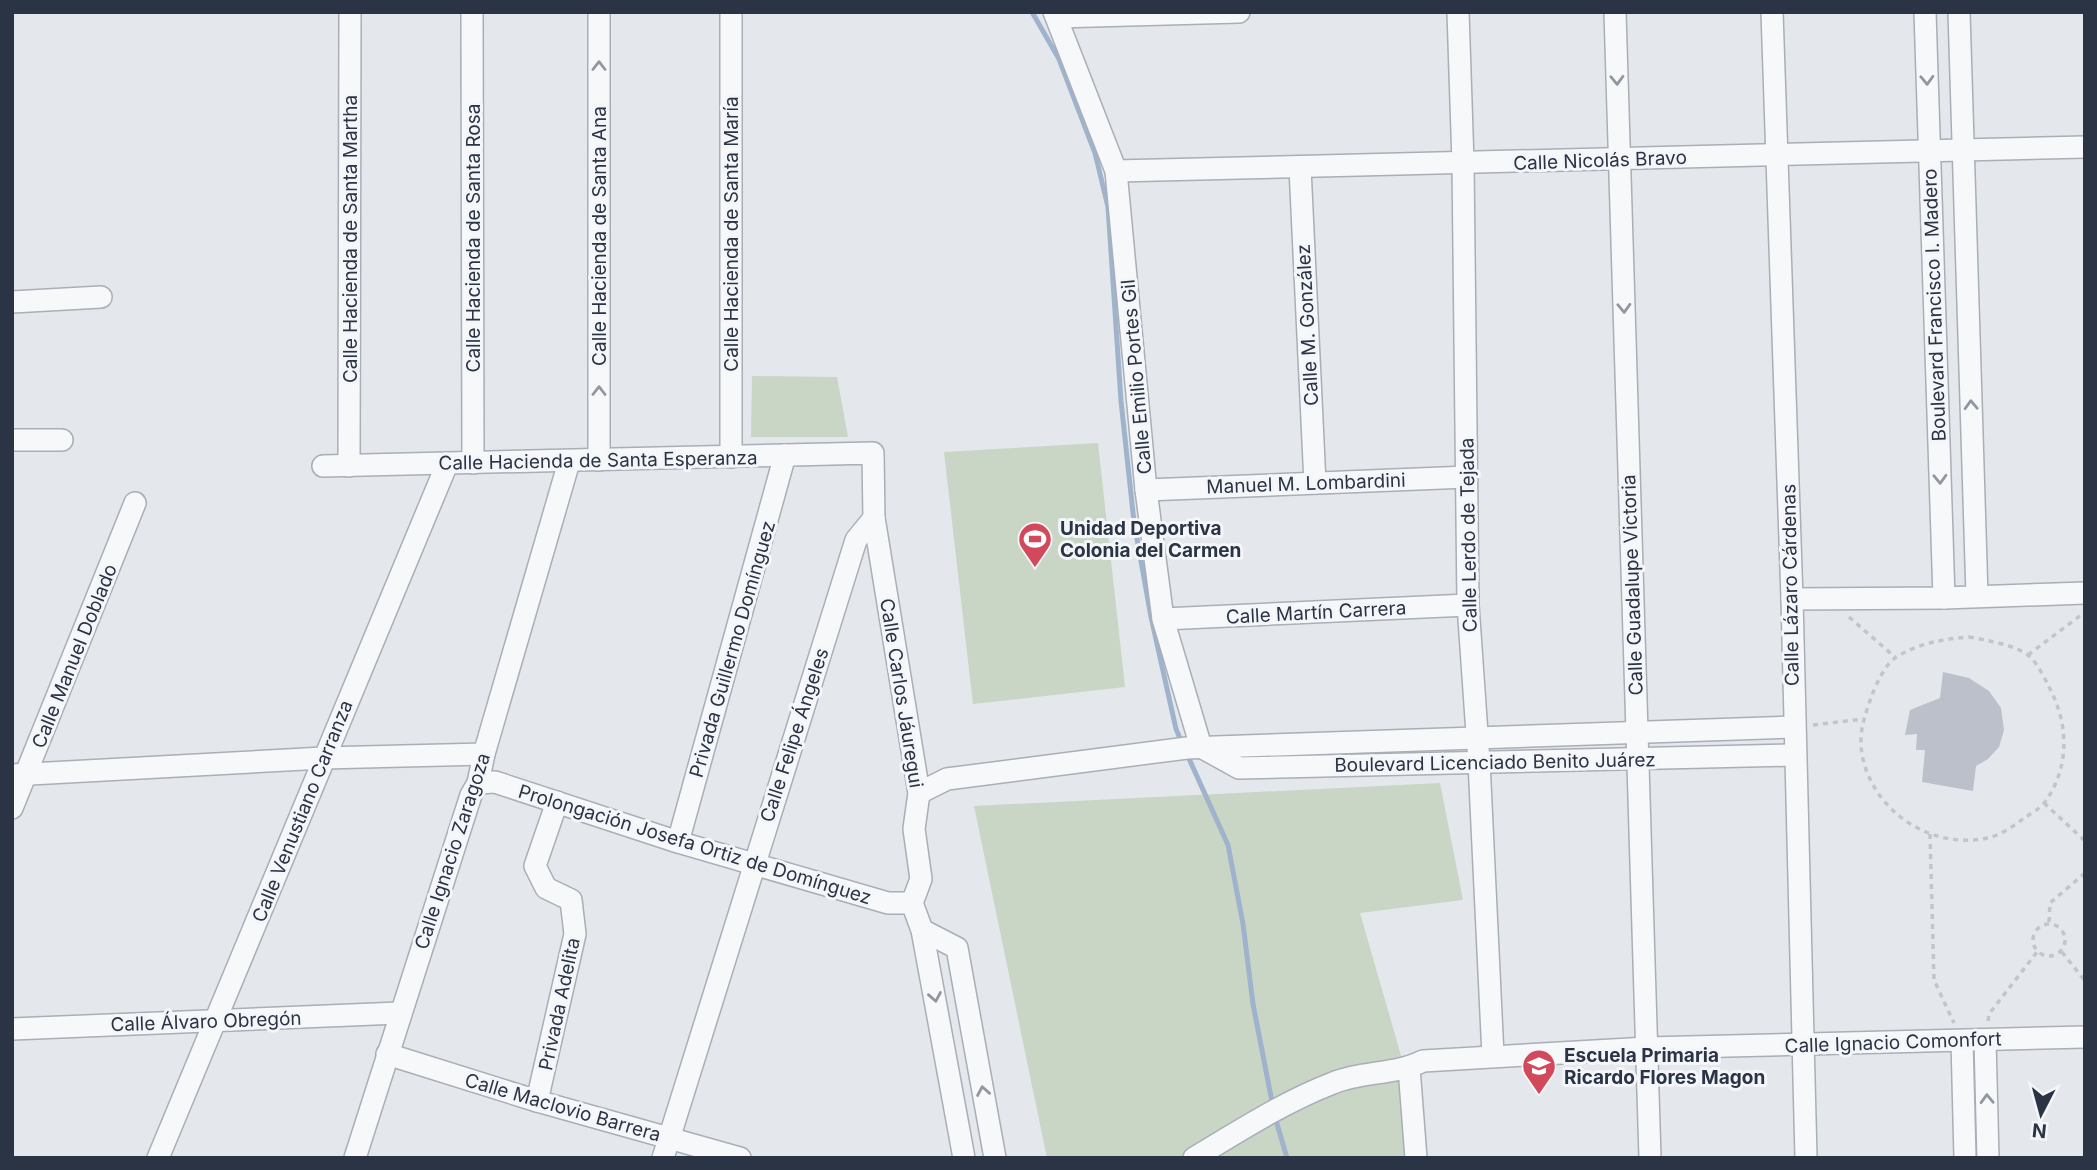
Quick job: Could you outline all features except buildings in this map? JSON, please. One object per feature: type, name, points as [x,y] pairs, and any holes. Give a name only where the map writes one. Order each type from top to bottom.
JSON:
[{"type":"street","name":"Calle Hacienda de Santa Martha","points":[[349,466],[350,12]]},
{"type":"street","name":"Calle Hacienda de Santa Rosa","points":[[472,12],[474,463]]},
{"type":"street","name":"Calle Hacienda de Santa Ana","points":[[599,12],[599,460]]},
{"type":"street","name":"Calle Hacienda de Santa María","points":[[731,12],[731,457]]},
{"type":"street","points":[[1056,15],[1239,12]]},
{"type":"street","name":"Calle Lerdo de Tejada","points":[[1458,12],[1463,163],[1468,605],[1478,736],[1493,1056]]},
{"type":"street","name":"Calle Guadalupe Victoria","points":[[1615,12],[1650,1158]]},
{"type":"street","name":"Calle Lázaro Cárdenas","points":[[1772,12],[1792,599],[1793,727],[1806,1158]]},
{"type":"street","name":"Boulevard Francisco I. Madero","points":[[1925,12],[1944,598]]},
{"type":"street","name":"Boulevard Francisco I. Madero","points":[[1959,12],[1977,596]]},
{"type":"street","name":"Calle Emilio Portes Gil","points":[[1056,15],[1116,172],[1146,490],[1163,618],[1194,747]]},
{"type":"street","name":"Calle Nicolás Bravo","points":[[1116,172],[2085,147]]},
{"type":"street","name":"Calle M. González","points":[[1300,168],[1315,483]]},
{"type":"street","points":[[12,302],[102,297]]},
{"type":"street","points":[[12,440],[62,440]]},
{"type":"street","name":"Calle Hacienda de Santa Esperanza","points":[[323,466],[873,453]]},
{"type":"street","name":"Calle Carlos Jáuregui","points":[[873,453],[874,519],[919,793],[914,829],[921,879],[912,903]]},
{"type":"street","name":"Privada Guillermo Domínguez","points":[[678,842],[785,455]]},
{"type":"street","name":"Calle Ignacio Zaragoza","points":[[355,1158],[399,1013],[471,794],[478,783],[484,754],[569,461]]},
{"type":"street","name":"Calle Venustiano Carranza","points":[[158,1158],[447,464]]},
{"type":"street","name":"Manuel M. Lombardini","points":[[1146,490],[1467,477]]},
{"type":"street","name":"Calle Manuel Doblado","points":[[12,808],[19,774],[135,503]]},
{"type":"street","name":"Calle Felipe Ángeles","points":[[666,1148],[856,540],[874,519]]},
{"type":"street","points":[[1792,599],[1944,598],[2085,593]]},
{"type":"street","name":"Calle Martín Carrera","points":[[1163,618],[1468,605]]},
{"type":"street","name":"Boulevard Licenciado Benito Juárez","points":[[1194,747],[1793,727]]},
{"type":"street","points":[[919,793],[947,779],[1194,747]]},
{"type":"street","name":"Boulevard Licenciado Benito Juárez","points":[[1194,747],[1239,768],[1794,755]]},
{"type":"street","points":[[19,774],[323,758],[484,754]]},
{"type":"street","name":"Prolongación Josefa Ortiz de Domínguez","points":[[478,783],[495,782],[753,864],[888,902],[912,903]]},
{"type":"street","name":"Privada Adelita","points":[[537,1101],[575,934],[571,900],[546,888],[536,866],[557,802]]},
{"type":"street","points":[[912,903],[922,930],[964,1158]]},
{"type":"street","points":[[922,930],[957,948],[995,1158]]},
{"type":"street","name":"Calle Álvaro Obregón","points":[[12,1029],[399,1013]]},
{"type":"street","name":"Calle Ignacio Comonfort","points":[[1194,1158],[1281,1107],[1336,1081],[1409,1068],[1423,1061],[1647,1048],[2085,1037]]},
{"type":"street","points":[[1985,1040],[1988,1158]]},
{"type":"street","points":[[1962,1041],[1965,1158]]},
{"type":"street","name":"Calle Maclovio Barrera","points":[[387,1054],[537,1101],[666,1148],[740,1158]]},
{"type":"street","points":[[1409,1068],[1416,1158]]},
{"type":"path","points":[[1829,599],[1895,657]]},
{"type":"path","points":[[2028,656],[2085,611]]},
{"type":"path","points":[[1969,637],[1996,642],[2028,656],[2055,698],[2065,728],[2064,758],[2044,803],[2014,826],[1987,838],[1958,839],[1930,834],[1904,821],[1882,803],[1869,776],[1861,747],[1863,719],[1877,684],[1895,657],[1939,639],[1969,637]]},
{"type":"path","points":[[1793,727],[1863,719]]},
{"type":"path","points":[[2044,803],[2085,841]]},
{"type":"path","points":[[1930,834],[1934,980],[1962,1041]]},
{"type":"path","points":[[2049,923],[2050,903],[2085,873]]},
{"type":"path","points":[[2049,923],[2061,927],[2066,939],[2062,951],[2050,957],[2037,952],[2032,940],[2037,928],[2049,923]]},
{"type":"path","points":[[2062,951],[2085,982]]},
{"type":"path","points":[[1985,1040],[1989,1014],[2037,952]]},
{"type":"green space","points":[[752,376],[837,377],[848,437],[751,437]]},
{"type":"green space","name":"Unidad Deportiva Colonia del Carmen","points":[[1098,443],[1125,687],[973,704],[944,452]]},
{"type":"green space","points":[[1440,783],[1463,900],[1360,913],[1402,1059],[1404,1158],[1047,1158],[974,806]]},
{"type":"waterway","points":[[1032,12],[1059,59],[1095,153],[1108,207],[1121,401],[1134,522],[1151,617],[1176,729],[1182,743]]},
{"type":"waterway","points":[[1186,752],[1228,845],[1243,924],[1253,1004],[1273,1107]]},
{"type":"waterway","points":[[1275,1117],[1287,1158]]},
{"type":"place","name":"Unidad Deportiva Colonia del Carmen","points":[[1035,569]]},
{"type":"place","name":"Escuela Primaria Ricardo Flores Magon","points":[[1539,1096]]}]
